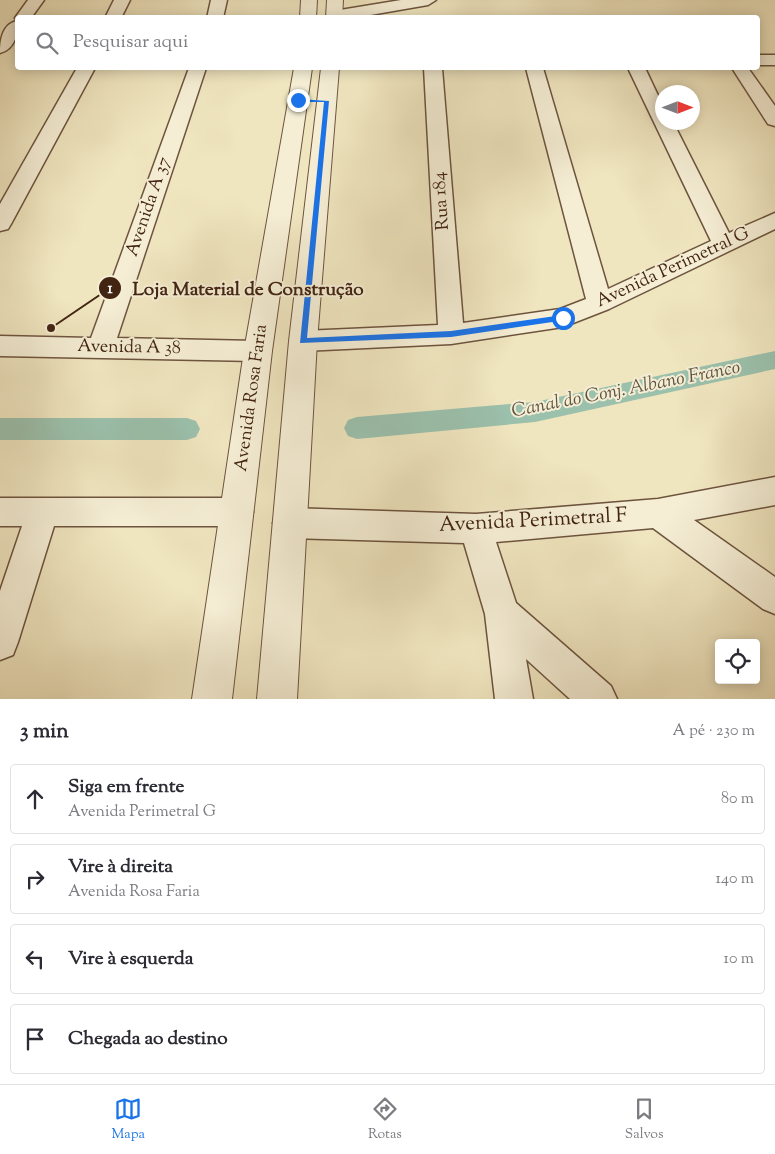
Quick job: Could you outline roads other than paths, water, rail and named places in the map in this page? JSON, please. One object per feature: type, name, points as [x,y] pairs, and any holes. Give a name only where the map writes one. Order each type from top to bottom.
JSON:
[{"type":"street","points":[[25,15],[36,0]]},
{"type":"street","points":[[114,15],[122,0]]},
{"type":"street","points":[[216,15],[219,0]]},
{"type":"street","points":[[308,15],[309,0]]},
{"type":"street","points":[[334,15],[335,0]]},
{"type":"street","points":[[345,15],[428,0]]},
{"type":"street","points":[[0,48],[15,29]]},
{"type":"street","points":[[760,60],[775,60]]},
{"type":"street","points":[[0,224],[85,70]]},
{"type":"street","name":"Avenida A 37","points":[[100,348],[196,70]]},
{"type":"street","name":"Avenida Rosa Faria","points":[[212,699],[258,351],[303,70]]},
{"type":"street","points":[[277,699],[303,341],[330,70]]},
{"type":"street","name":"Rua 184","points":[[433,70],[451,334]]},
{"type":"street","points":[[535,70],[600,303]]},
{"type":"street","points":[[637,70],[655,106]]},
{"type":"street","points":[[741,70],[775,120]]},
{"type":"street","points":[[298,100],[327,101]]},
{"type":"street","points":[[667,130],[724,245]]},
{"type":"street","name":"Avenida Perimetral G","points":[[303,341],[451,334],[563,318],[600,303],[775,220]]},
{"type":"street","name":"Avenida A 38","points":[[0,346],[258,351]]},
{"type":"street","name":"Avenida Perimetral F","points":[[289,523],[476,529],[658,513],[775,491]]},
{"type":"street","points":[[0,512],[237,512]]},
{"type":"street","points":[[0,642],[43,512]]},
{"type":"street","points":[[658,513],[775,597]]},
{"type":"street","points":[[476,529],[502,614],[514,699]]},
{"type":"street","points":[[502,614],[598,699]]},
{"type":"waterway","name":"Canal do Conj. Albano Franco","points":[[357,428],[535,412],[775,360]]},
{"type":"waterway","name":"Canal do Conj. Albano Franco","points":[[0,429],[187,429]]},
{"type":"place","name":"Loja Material de Construção","points":[[51,328]]}]
